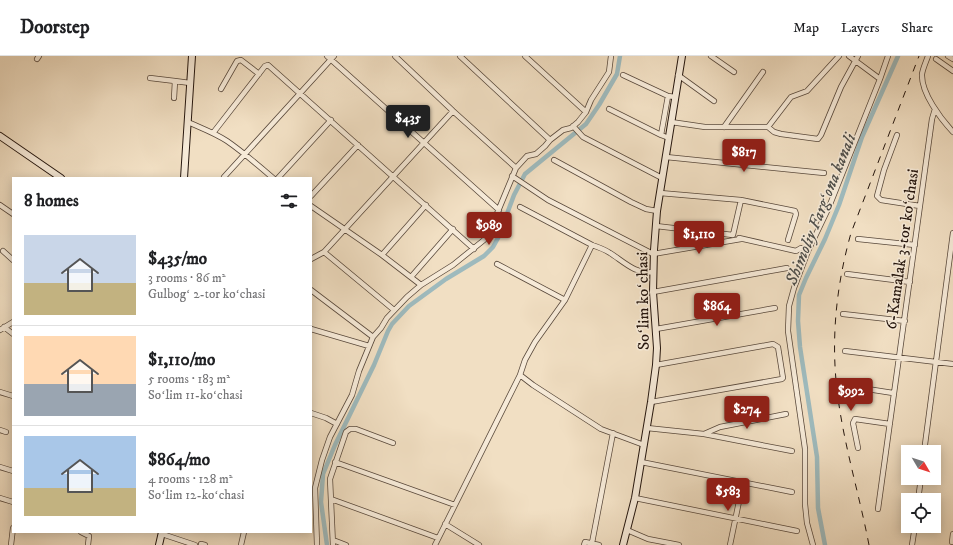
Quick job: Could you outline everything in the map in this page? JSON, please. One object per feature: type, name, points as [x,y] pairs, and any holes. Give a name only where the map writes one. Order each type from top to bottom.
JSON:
[{"type":"street","points":[[184,177],[192,56]]},
{"type":"street","points":[[395,56],[516,168]]},
{"type":"street","points":[[460,56],[550,140]]},
{"type":"street","points":[[525,56],[586,112]]},
{"type":"street","points":[[317,545],[314,513],[314,482],[330,437],[352,395],[356,379],[373,337],[394,310],[407,297],[421,285],[453,266],[488,235],[516,168],[527,156],[536,154],[550,140],[564,130],[573,127],[578,122],[586,112],[609,72],[611,56]]},
{"type":"street","name":"Soʻlim koʻchasi","points":[[623,545],[635,498],[642,462],[656,365],[653,272],[657,211],[682,56]]},
{"type":"street","points":[[711,56],[734,72]]},
{"type":"street","points":[[768,127],[791,97],[807,91],[839,56]]},
{"type":"street","points":[[849,56],[855,62],[880,79]]},
{"type":"street","points":[[671,122],[705,127],[768,127],[774,132],[781,134],[816,140],[818,139],[841,87],[858,56]]},
{"type":"street","points":[[813,545],[808,523],[805,496],[805,449],[788,331],[789,306],[791,296],[808,251],[829,207],[888,56]]},
{"type":"street","points":[[928,56],[922,78],[926,91],[941,118],[953,132]]},
{"type":"street","points":[[948,56],[953,59]]},
{"type":"street","points":[[224,177],[301,93],[331,57],[499,210]]},
{"type":"street","points":[[936,59],[953,71]]},
{"type":"street","points":[[221,89],[239,60],[259,74]]},
{"type":"street","points":[[213,133],[265,66],[268,65],[474,249]]},
{"type":"street","points":[[724,127],[764,72]]},
{"type":"street","points":[[623,75],[668,96],[675,97]]},
{"type":"street","points":[[678,75],[714,101]]},
{"type":"street","points":[[150,78],[190,83]]},
{"type":"street","points":[[174,98],[175,81]]},
{"type":"street","points":[[660,135],[668,96]]},
{"type":"street","name":"6-Kamalak 3-tor koʻchasi","points":[[878,509],[893,393],[905,321],[932,119],[935,108]]},
{"type":"street","points":[[609,109],[660,135],[669,138]]},
{"type":"street","points":[[312,258],[324,252],[453,111]]},
{"type":"street","points":[[279,177],[331,120]]},
{"type":"street","points":[[188,122],[213,133],[244,154],[272,177]]},
{"type":"street","points":[[573,127],[584,137],[662,178]]},
{"type":"street","points":[[898,135],[884,170],[877,196],[881,200],[920,206]]},
{"type":"street","points":[[0,136],[60,177]]},
{"type":"street","points":[[312,195],[358,145]]},
{"type":"street","points":[[666,157],[824,173]]},
{"type":"street","points":[[554,160],[631,202],[646,209],[657,211]]},
{"type":"street","points":[[513,177],[548,200],[654,254],[741,239]]},
{"type":"street","points":[[660,193],[741,200],[795,211],[796,214],[788,240]]},
{"type":"street","points":[[734,236],[741,200]]},
{"type":"street","points":[[0,205],[12,213]]},
{"type":"street","points":[[382,255],[426,206]]},
{"type":"street","points":[[312,207],[382,255],[421,285]]},
{"type":"street","points":[[520,208],[592,245],[609,252],[629,266],[646,273],[653,272]]},
{"type":"street","points":[[656,226],[734,236],[741,239],[796,250],[801,248],[808,251]]},
{"type":"street","points":[[411,277],[453,229]]},
{"type":"street","points":[[925,445],[953,233]]},
{"type":"street","points":[[858,239],[915,245]]},
{"type":"street","points":[[435,545],[520,375],[525,360],[535,342],[565,300],[592,245]]},
{"type":"street","points":[[3,250],[12,259]]},
{"type":"street","points":[[324,252],[394,310]]},
{"type":"street","points":[[497,264],[565,300]]},
{"type":"street","points":[[653,292],[787,268]]},
{"type":"street","points":[[847,274],[910,282]]},
{"type":"street","points":[[312,291],[373,337]]},
{"type":"street","points":[[656,329],[775,308]]},
{"type":"street","points":[[843,314],[905,321]]},
{"type":"street","points":[[2,329],[12,323]]},
{"type":"street","points":[[2,329],[12,334]]},
{"type":"street","points":[[312,329],[369,346]]},
{"type":"street","points":[[651,402],[783,378],[778,347],[773,344],[656,365]]},
{"type":"street","points":[[845,351],[953,364]]},
{"type":"street","points":[[520,375],[601,429],[644,445]]},
{"type":"street","points":[[848,386],[893,393]]},
{"type":"street","points":[[0,392],[12,396]]},
{"type":"street","points":[[312,413],[326,418],[337,424]]},
{"type":"street","points":[[704,434],[720,427],[786,414]]},
{"type":"street","points":[[858,448],[853,423],[855,419],[890,424]]},
{"type":"street","points":[[647,428],[704,434],[792,451]]},
{"type":"street","points":[[346,545],[333,543],[330,479],[346,432],[350,429],[356,429],[393,443]]},
{"type":"street","points":[[0,430],[6,432]]},
{"type":"street","points":[[592,543],[613,433]]},
{"type":"street","points":[[336,462],[455,505]]},
{"type":"street","points":[[642,462],[792,492]]},
{"type":"street","points":[[0,467],[12,471]]},
{"type":"street","points":[[730,545],[743,482]]},
{"type":"street","points":[[0,498],[12,502]]},
{"type":"street","points":[[635,498],[797,531]]},
{"type":"street","points":[[331,499],[438,538]]},
{"type":"street","points":[[445,524],[479,545]]},
{"type":"street","points":[[627,530],[648,539],[679,545]]},
{"type":"street","points":[[12,545],[13,533]]},
{"type":"street","points":[[83,533],[89,536],[88,545]]},
{"type":"street","points":[[160,545],[162,533],[195,545]]},
{"type":"street","points":[[241,545],[244,533]]},
{"type":"street","points":[[912,545],[914,533]]},
{"type":"street","points":[[952,542],[953,534]]},
{"type":"street","points":[[584,545],[585,542],[599,545]]},
{"type":"street","points":[[201,545],[205,545]]},
{"type":"waterway","points":[[327,545],[321,502],[323,474],[335,445],[392,324],[409,306],[446,279],[484,256],[493,247],[498,238],[514,195],[525,174],[586,124],[617,74],[620,56]]},
{"type":"waterway","name":"Shimoliy Fargʻona kanali","points":[[825,545],[818,508],[817,457],[800,347],[798,321],[799,295],[825,239],[839,205],[862,137],[898,56]]},
{"type":"railway","points":[[869,545],[845,440],[836,383],[835,340],[838,297],[841,276],[851,233],[919,56]]}]
